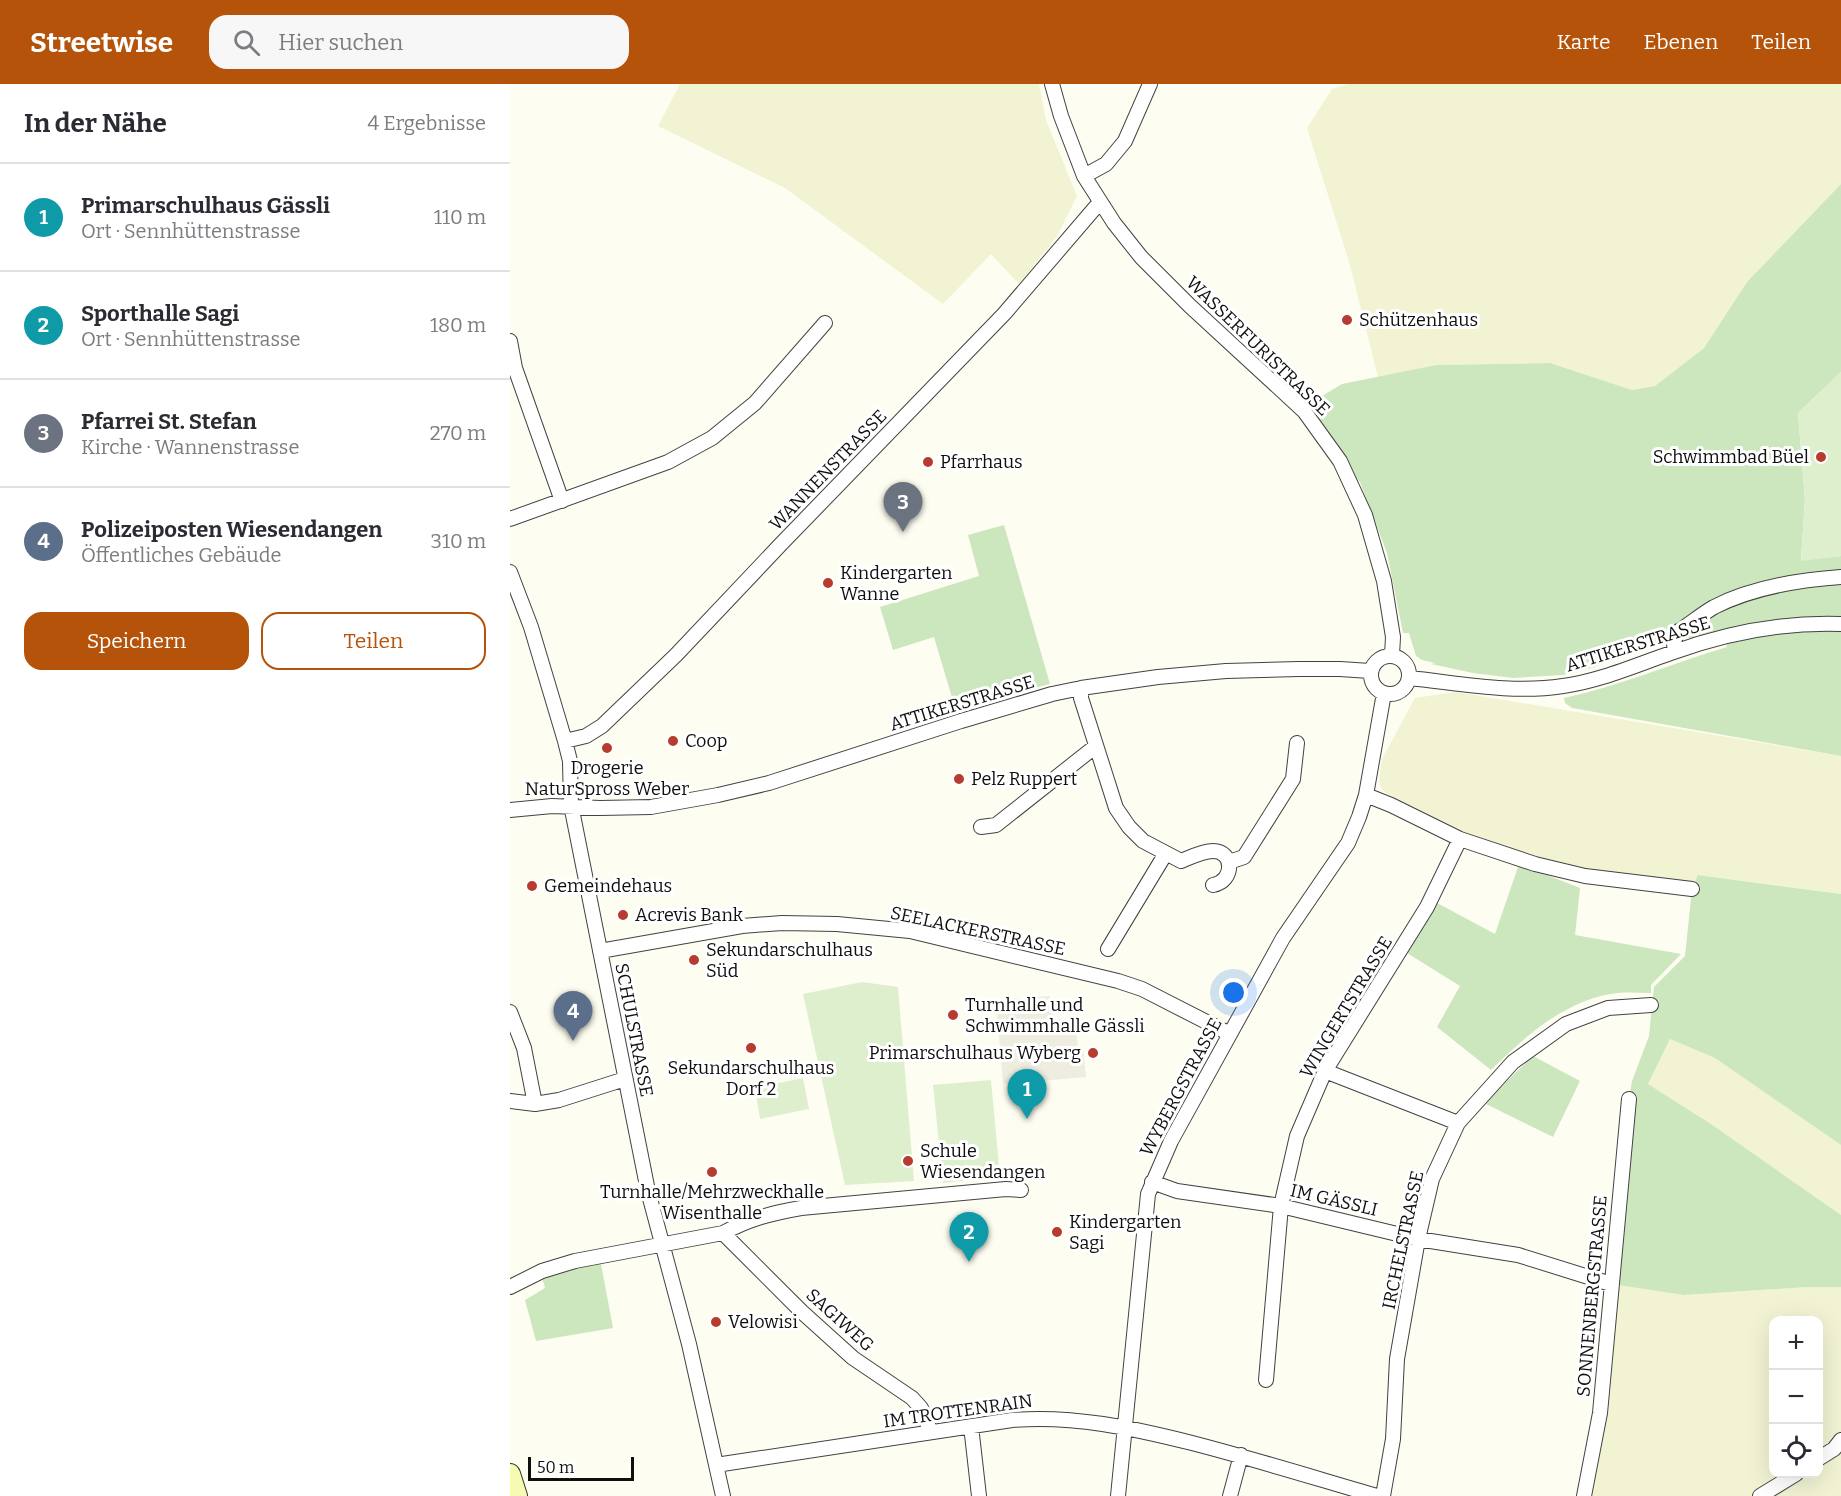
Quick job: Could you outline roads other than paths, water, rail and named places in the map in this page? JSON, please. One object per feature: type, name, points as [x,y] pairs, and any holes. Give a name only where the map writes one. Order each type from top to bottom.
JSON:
[{"type":"main road","points":[[510,1474],[517,1496]]},
{"type":"street","name":"WASSERFURISTRASSE","points":[[1052,84],[1061,116],[1084,177],[1141,257],[1190,306],[1304,411],[1340,461],[1365,515],[1384,581],[1393,637],[1392,655]]},
{"type":"street","points":[[1084,177],[1106,164],[1125,141],[1150,84]]},
{"type":"street","name":"WANNENSTRASSE","points":[[565,741],[586,736],[602,726],[676,655],[1004,314],[1100,202]]},
{"type":"street","points":[[510,519],[668,462],[712,438],[754,403],[825,323]]},
{"type":"street","points":[[510,341],[515,368],[562,501]]},
{"type":"street","name":"SCHULSTRASSE","points":[[510,572],[531,627],[570,761],[571,805],[648,1191],[689,1344],[723,1496]]},
{"type":"street","points":[[1675,651],[1675,636],[1679,631],[1706,612],[1726,602],[1754,592],[1798,582],[1841,578]]},
{"type":"street","name":"ATTIKERSTRASSE","points":[[1409,678],[1508,689],[1545,689],[1607,675],[1675,651],[1755,629],[1794,624],[1841,624]]},
{"type":"street","points":[[1392,655],[1405,663],[1409,670],[1409,678],[1407,684],[1397,693],[1384,693],[1373,685],[1370,671],[1380,657],[1392,655]]},
{"type":"street","name":"ATTIKERSTRASSE","points":[[510,810],[571,805],[600,808],[651,807],[736,791],[769,783],[961,721],[1052,694],[1081,688],[1158,676],[1226,671],[1340,669],[1370,671]]},
{"type":"street","points":[[1081,688],[1081,698],[1116,808],[1129,827],[1143,841],[1181,861],[1206,852],[1222,853],[1230,867],[1226,878],[1213,885]]},
{"type":"street","name":"WYBERGSTRASSE","points":[[1118,1496],[1148,1194],[1171,1141],[1283,938],[1348,843],[1366,795],[1384,693]]},
{"type":"street","points":[[1229,862],[1244,857],[1293,779],[1297,743]]},
{"type":"street","points":[[981,827],[996,825],[1096,746]]},
{"type":"street","points":[[1366,795],[1460,839],[1535,864],[1585,876],[1692,889]]},
{"type":"street","name":"WINGERTSTRASSE","points":[[1266,1380],[1281,1206],[1297,1136],[1325,1071],[1427,907],[1460,839]]},
{"type":"street","points":[[1108,949],[1166,853]]},
{"type":"street","name":"SEELACKERSTRASSE","points":[[600,951],[742,926],[782,923],[837,924],[910,931],[1142,988],[1230,1034]]},
{"type":"street","name":"IRCHELSTRASSE","points":[[1383,1496],[1393,1440],[1397,1359],[1418,1239],[1432,1179],[1458,1123],[1513,1062],[1566,1024],[1608,1008],[1651,1005]]},
{"type":"street","points":[[510,1012],[524,1048],[535,1104]]},
{"type":"street","points":[[1325,1071],[1458,1123]]},
{"type":"street","points":[[510,1101],[535,1104],[559,1100],[625,1079]]},
{"type":"street","name":"SONNENBERGSTRASSE","points":[[1584,1496],[1600,1413],[1629,1099]]},
{"type":"street","name":"IM GÄSSLI","points":[[1152,1182],[1177,1191],[1281,1206],[1418,1239],[1518,1255],[1611,1284]]},
{"type":"street","points":[[510,1287],[557,1265],[723,1233],[744,1222],[801,1208],[1006,1189],[1021,1190]]},
{"type":"street","name":"SAGIWEG","points":[[723,1233],[802,1312],[853,1358],[912,1398],[921,1408],[931,1432]]},
{"type":"street","name":"IM TROTTENRAIN","points":[[716,1465],[971,1426],[1040,1418],[1073,1419],[1125,1426],[1241,1455],[1377,1496]]},
{"type":"street","points":[[971,1426],[979,1496]]},
{"type":"street","points":[[1823,1456],[1834,1449],[1841,1440]]},
{"type":"street","points":[[1230,1496],[1241,1455]]},
{"type":"street","points":[[1760,1496],[1788,1478]]},
{"type":"place","name":"Schützenhaus","points":[[1347,320]]},
{"type":"place","name":"Schwimmbad Büel","points":[[1821,457]]},
{"type":"place","name":"Pfarrhaus","points":[[928,462]]},
{"type":"place","name":"Pfarrei St. Stefan","points":[[903,532]]},
{"type":"place","name":"Kindergarten Wanne","points":[[828,583]]},
{"type":"place","name":"Coop","points":[[673,741]]},
{"type":"place","name":"Drogerie NaturSpross Weber","points":[[607,748]]},
{"type":"place","name":"Pelz Ruppert","points":[[959,779]]},
{"type":"place","name":"Gemeindehaus","points":[[532,886]]},
{"type":"place","name":"Acrevis Bank","points":[[623,915]]},
{"type":"place","name":"Sekundarschulhaus Süd","points":[[694,960]]},
{"type":"place","name":"Turnhalle und Schwimmhalle Gässli","points":[[953,1015]]},
{"type":"place","name":"Polizeiposten Wiesendangen","points":[[573,1041]]},
{"type":"place","name":"Sekundarschulhaus Dorf 2","points":[[751,1048]]},
{"type":"place","name":"Primarschulhaus Wyberg","points":[[1093,1053]]},
{"type":"place","name":"Primarschulhaus Gässli","points":[[1027,1119]]},
{"type":"place","name":"Schule Wiesendangen","points":[[908,1161]]},
{"type":"place","name":"Turnhalle/Mehrzweckhalle Wisenthalle","points":[[712,1172]]},
{"type":"place","name":"Kindergarten Sagi","points":[[1057,1232]]},
{"type":"place","name":"Sporthalle Sagi","points":[[969,1262]]},
{"type":"place","name":"Velowisi","points":[[716,1322]]}]
